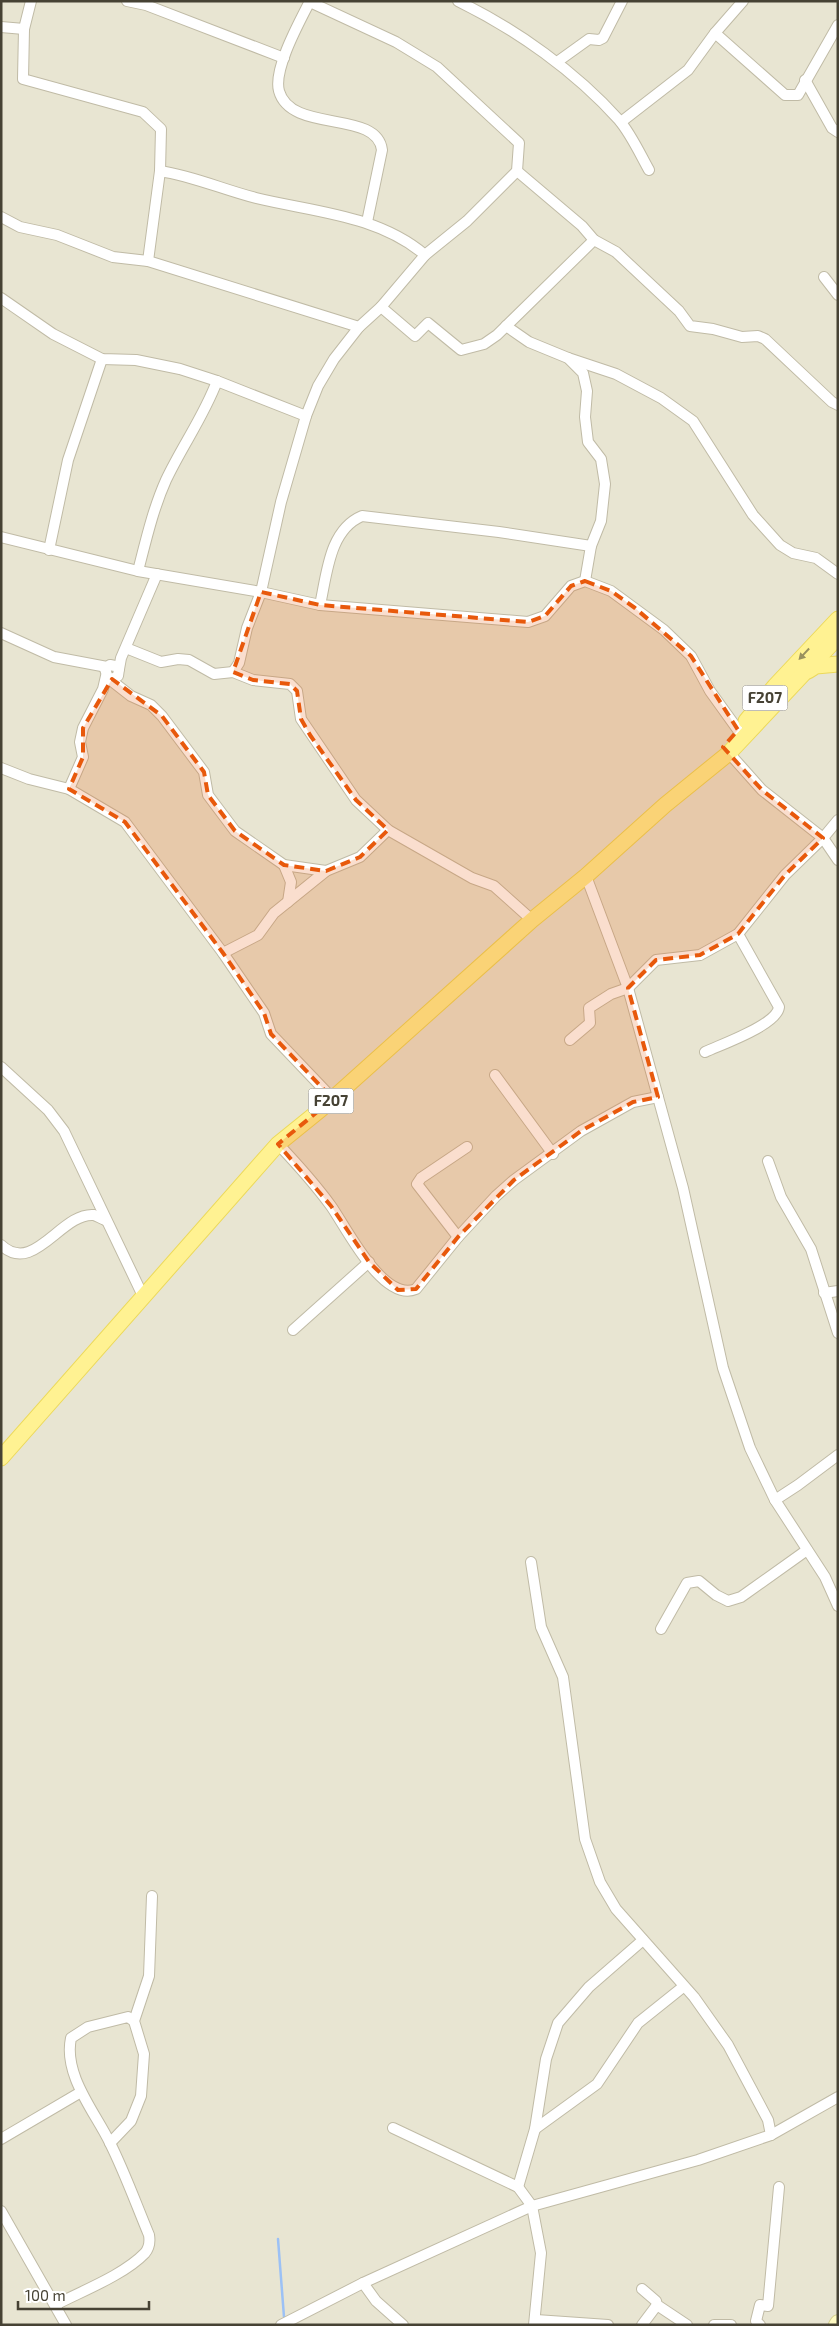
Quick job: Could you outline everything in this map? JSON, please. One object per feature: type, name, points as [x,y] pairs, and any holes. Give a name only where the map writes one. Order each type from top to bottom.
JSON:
[{"type":"main road","name":"F207","points":[[696,779],[774,686],[834,634]]},
{"type":"main road","name":"F207","points":[[1,1458],[278,1144],[333,1099],[532,920],[586,876],[696,779],[729,753],[834,634]]},
{"type":"main road","points":[[793,682],[816,666],[838,664]]},
{"type":"street","points":[[31,1],[24,29],[23,79],[107,104],[143,112],[152,118],[161,129],[160,171],[148,260]]},
{"type":"street","points":[[127,1],[146,5],[284,58]]},
{"type":"street","points":[[458,1],[491,17],[557,62],[621,122],[649,170]]},
{"type":"street","points":[[557,62],[589,39],[599,40],[603,38],[622,1]]},
{"type":"street","points":[[621,122],[688,70],[714,33],[744,1]]},
{"type":"street","points":[[233,672],[239,663],[247,628],[261,592],[281,502],[306,416],[318,386],[334,359],[359,327],[382,307],[425,255],[467,221],[517,171],[519,143],[437,67],[396,42],[310,2],[284,58],[279,91],[285,102],[298,111],[319,119],[361,128],[375,134],[381,141],[382,150],[367,222]]},
{"type":"street","points":[[714,33],[785,95],[798,95],[838,25]]},
{"type":"street","points":[[1,27],[24,29]]},
{"type":"street","points":[[805,80],[832,128],[838,132]]},
{"type":"street","points":[[160,171],[184,174],[218,187],[257,198],[367,222],[415,247],[425,255]]},
{"type":"street","points":[[517,171],[582,226],[594,240],[616,252],[680,310],[690,326],[713,328],[742,337],[758,336],[765,339],[832,402],[838,404]]},
{"type":"street","points":[[1,217],[20,227],[56,235],[113,257],[148,260],[359,327]]},
{"type":"street","points":[[382,307],[415,336],[428,323],[461,350],[484,344],[497,335],[594,240]]},
{"type":"street","points":[[824,277],[838,295]]},
{"type":"street","points":[[1,298],[53,334],[102,359],[136,360],[180,370],[217,381],[306,416]]},
{"type":"street","points":[[506,326],[530,342],[568,358],[616,374],[661,398],[693,421],[753,515],[780,545],[793,553],[816,558],[838,574]]},
{"type":"street","points":[[568,358],[583,373],[587,391],[585,417],[588,442],[601,460],[605,484],[601,521],[590,546],[585,581]]},
{"type":"street","points":[[49,550],[68,460],[102,359]]},
{"type":"street","points":[[138,571],[151,521],[166,480],[208,404],[217,381]]},
{"type":"street","points":[[320,604],[329,562],[337,540],[351,521],[362,516],[499,532],[590,546]]},
{"type":"street","points":[[1,537],[138,571],[320,604],[528,622],[545,616],[571,586],[585,581],[611,591],[635,608],[691,656],[710,690],[738,730]]},
{"type":"street","points":[[69,789],[83,757],[80,742],[82,728],[126,648],[157,574]]},
{"type":"street","points":[[1,633],[54,657],[84,662],[112,674],[131,696],[151,705],[162,716],[204,772],[208,794],[235,831],[284,865],[326,871]]},
{"type":"street","points":[[126,648],[160,662],[178,659],[189,660],[214,674],[233,672],[253,680],[290,684],[298,691],[301,719],[310,735],[356,800],[388,830],[472,878],[494,886],[532,920]]},
{"type":"street","points":[[729,753],[762,790],[823,838],[838,860]]},
{"type":"street","points":[[1,768],[29,779],[69,789],[125,822],[223,953],[264,1013],[271,1034],[333,1099]]},
{"type":"street","points":[[570,1040],[590,1023],[589,1008],[611,994],[628,988],[656,960],[700,955],[738,934],[785,875],[823,838],[838,820]]},
{"type":"street","points":[[223,953],[258,935],[274,913],[326,871],[360,857],[388,830]]},
{"type":"street","points":[[284,865],[291,882],[288,902]]},
{"type":"street","points":[[586,876],[628,988],[683,1188],[723,1368],[750,1448],[774,1500],[825,1577],[838,1606]]},
{"type":"street","points":[[706,1052],[770,1021],[778,1012],[778,1007],[738,934]]},
{"type":"street","points":[[1,1067],[48,1110],[64,1131],[143,1296]]},
{"type":"street","points":[[495,1075],[553,1154]]},
{"type":"street","points":[[278,1144],[331,1206],[356,1247],[369,1262],[389,1284],[398,1290],[408,1292],[416,1289],[458,1237],[496,1196],[514,1180],[553,1154],[582,1131],[633,1102],[658,1097]]},
{"type":"street","points":[[458,1237],[418,1184],[421,1178],[467,1147]]},
{"type":"street","points":[[768,1161],[781,1197],[811,1249],[838,1333]]},
{"type":"street","points":[[1,1245],[17,1253],[34,1251],[76,1218],[94,1216],[105,1220]]},
{"type":"street","points":[[293,1330],[369,1262]]},
{"type":"street","points":[[824,1293],[838,1291]]},
{"type":"street","points":[[774,1500],[798,1485],[838,1455]]},
{"type":"street","points":[[661,1629],[687,1583],[699,1581],[716,1595],[728,1601],[741,1597],[807,1550]]},
{"type":"street","points":[[531,1562],[541,1627],[563,1677],[585,1839],[600,1882],[616,1909],[683,1987],[694,1997],[728,2045],[768,2120],[771,2135]]},
{"type":"street","points":[[110,2143],[131,2121],[141,2096],[144,2054],[134,2021],[149,1976],[152,1896]]},
{"type":"street","points":[[518,2187],[535,2129],[546,2059],[558,2023],[589,1987],[643,1940]]},
{"type":"street","points":[[535,2129],[597,2084],[638,2023],[683,1987]]},
{"type":"street","points":[[55,2305],[121,2270],[146,2252],[150,2244],[149,2235],[110,2143],[81,2092],[68,2052],[71,2038],[88,2027],[128,2018],[134,2021]]},
{"type":"street","points":[[1,2138],[81,2092]]},
{"type":"street","points":[[281,2325],[363,2283],[532,2206],[698,2160],[771,2135],[838,2097]]},
{"type":"street","points":[[394,2128],[518,2187],[532,2206],[541,2254],[535,2322],[608,2325]]},
{"type":"street","points":[[760,2325],[756,2321],[760,2306],[768,2306],[779,2187]]},
{"type":"street","points":[[1,2211],[66,2325]]},
{"type":"street","points":[[363,2283],[376,2301],[403,2325]]},
{"type":"street","points":[[642,2289],[656,2301],[657,2306],[687,2325]]},
{"type":"street","points":[[642,2325],[657,2306]]},
{"type":"street","points":[[714,2325],[731,2325]]},
{"type":"highlighted area","points":[[585,581],[611,591],[635,608],[691,656],[738,730],[723,747],[762,790],[823,838],[785,875],[738,934],[700,955],[656,960],[628,988],[658,1097],[633,1102],[581,1131],[514,1180],[458,1237],[416,1289],[398,1290],[369,1262],[331,1206],[278,1144],[333,1099],[271,1034],[264,1013],[223,953],[125,822],[69,789],[83,757],[83,728],[112,679],[162,716],[204,772],[208,795],[235,831],[284,865],[326,871],[360,857],[388,830],[356,800],[310,735],[301,719],[297,691],[290,684],[253,680],[233,672],[261,592],[320,605],[528,622],[545,616],[571,586]]},
{"type":"shaded area","points":[[1,1],[838,1],[838,2325],[1,2325]]},
{"type":"waterway","points":[[278,2239],[284,2317]]}]
